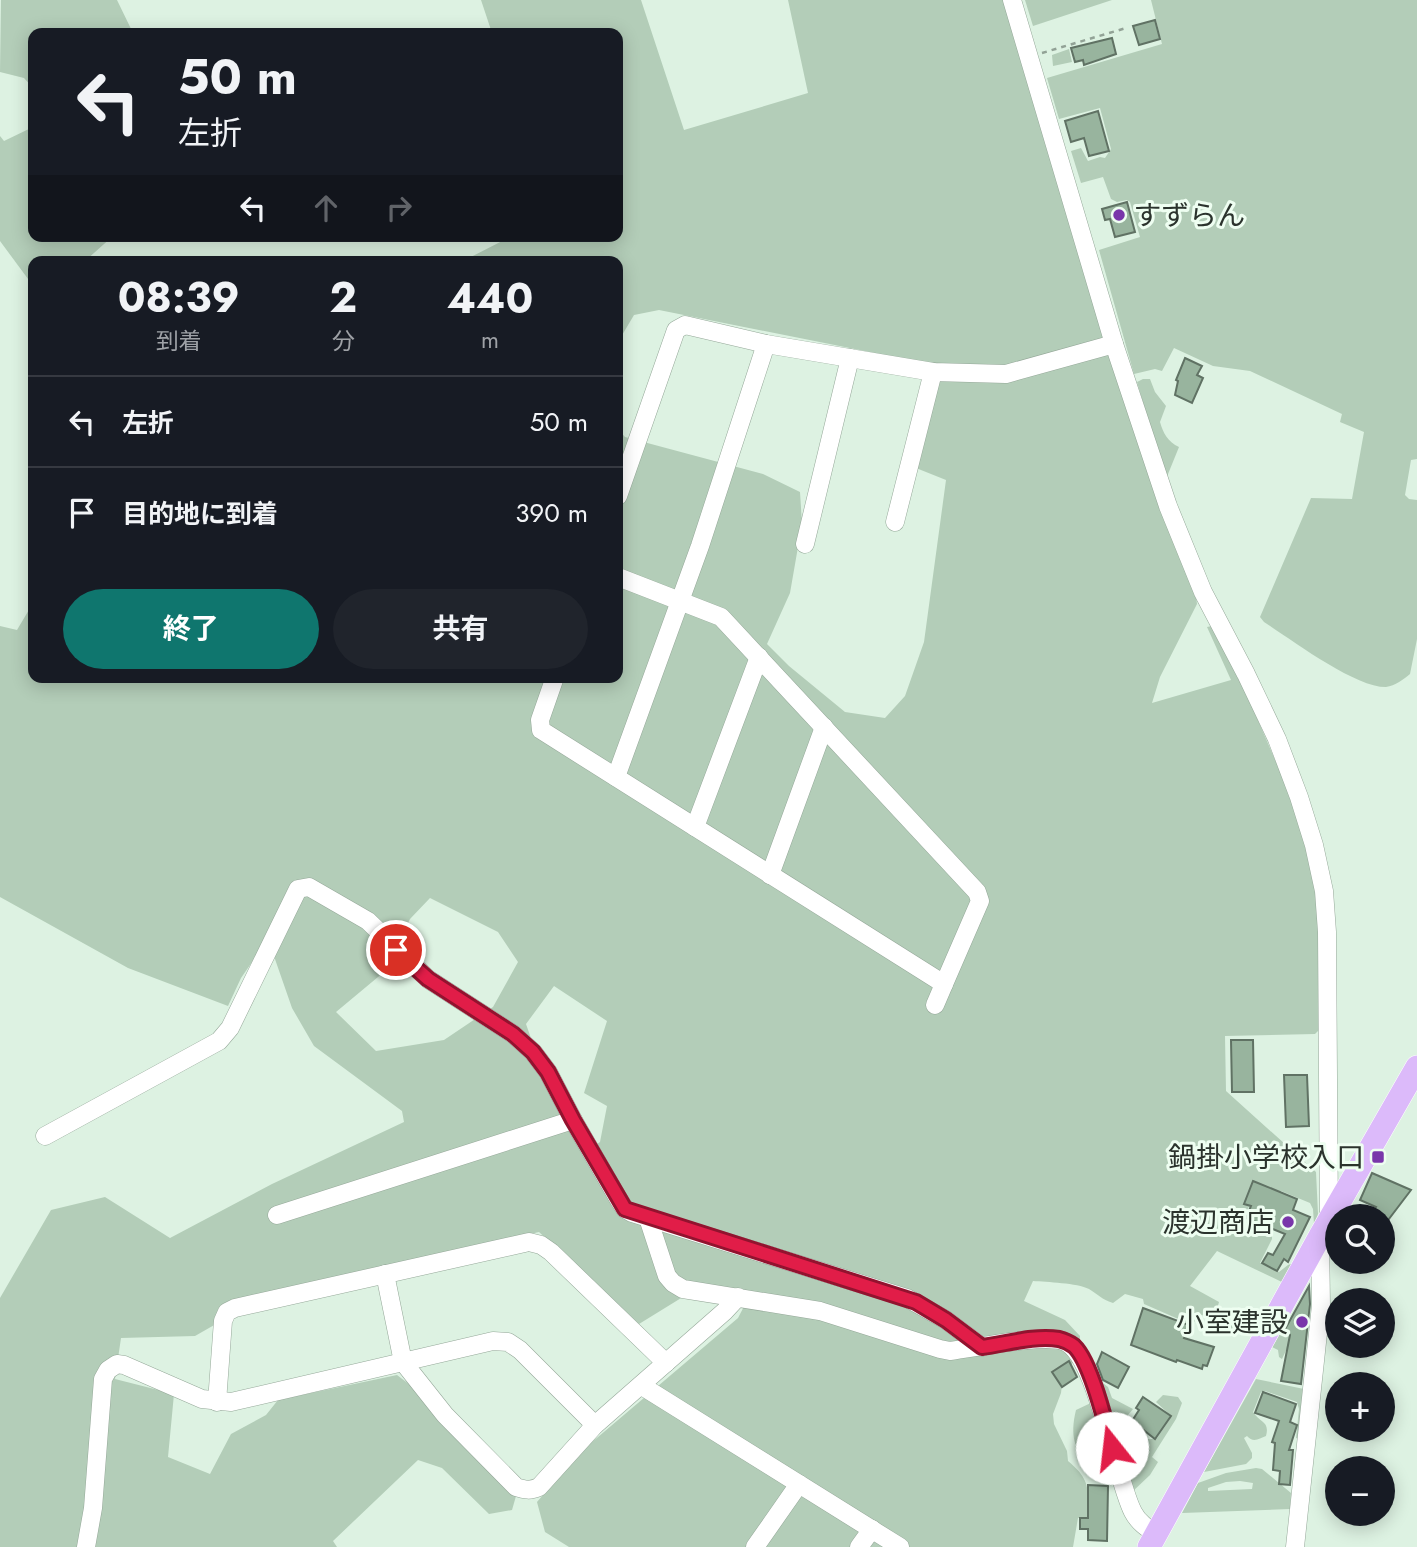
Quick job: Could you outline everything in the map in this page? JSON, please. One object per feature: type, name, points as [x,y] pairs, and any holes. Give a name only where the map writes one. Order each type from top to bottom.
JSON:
[{"type":"main road","points":[[1153,1541],[1324,1228],[1417,1067]]},
{"type":"street","points":[[1012,0],[1114,344],[1168,506],[1188,557],[1277,739],[1314,845],[1324,891],[1327,932],[1321,1305],[1295,1547]]},
{"type":"street","points":[[623,482],[676,330],[685,325],[766,344],[933,372],[1006,374],[1114,344]]},
{"type":"street","points":[[615,777],[700,546],[766,344]]},
{"type":"street","points":[[805,544],[850,358]]},
{"type":"street","points":[[895,522],[933,372]]},
{"type":"street","points":[[623,579],[721,617],[977,892],[980,901],[935,1005]]},
{"type":"street","points":[[695,827],[759,657]]},
{"type":"street","points":[[553,683],[540,720],[541,730],[944,984]]},
{"type":"street","points":[[770,874],[824,727]]},
{"type":"street","points":[[45,1136],[219,1041],[230,1028],[298,890],[309,887],[368,921],[428,979],[513,1034],[533,1052],[548,1072],[625,1209],[916,1302],[982,1347]]},
{"type":"street","points":[[277,1215],[573,1120]]},
{"type":"street","points":[[649,1218],[667,1276],[683,1289],[820,1311],[950,1351],[1045,1339],[1061,1340],[1073,1345],[1085,1364],[1094,1388],[1123,1488],[1134,1514],[1153,1541]]},
{"type":"street","points":[[217,1402],[223,1321],[227,1312],[385,1273],[529,1242],[541,1245],[609,1305],[666,1363]]},
{"type":"street","points":[[385,1273],[403,1362],[444,1415],[516,1487],[524,1490],[539,1487],[595,1425],[642,1386],[738,1297]]},
{"type":"street","points":[[86,1547],[93,1508],[103,1379],[108,1370],[117,1364],[202,1399],[231,1402],[493,1341],[508,1342],[520,1350],[595,1425]]},
{"type":"street","points":[[642,1386],[900,1547]]},
{"type":"street","points":[[754,1547],[799,1484]]},
{"type":"street","points":[[859,1547],[872,1529]]},
{"type":"path","points":[[1030,57],[1126,28]]},
{"type":"green space","points":[[1,0],[117,0],[131,28],[28,28],[28,82],[24,78],[0,72]]},
{"type":"green space","points":[[481,0],[641,0],[684,130],[808,93],[788,0],[1003,0],[1196,596],[1197,604],[1160,677],[1152,703],[1231,680],[1207,627],[1212,626],[1237,672],[1295,806],[1319,893],[1319,1030],[1315,1034],[1225,1036],[1226,1091],[1316,1172],[1318,1214],[1314,1224],[1310,1203],[1281,1191],[1275,1204],[1253,1197],[1243,1220],[1272,1233],[1272,1239],[1260,1263],[1279,1272],[1296,1262],[1286,1284],[1217,1251],[1190,1286],[1219,1302],[1216,1313],[1235,1324],[1231,1330],[1200,1314],[1192,1325],[1144,1304],[1143,1299],[1125,1294],[1113,1303],[1089,1289],[1070,1284],[1033,1281],[1024,1301],[1065,1320],[1080,1336],[1079,1349],[1063,1376],[1061,1393],[1053,1414],[1068,1461],[1081,1474],[1088,1492],[1088,1518],[1078,1518],[1073,1547],[569,1547],[545,1532],[537,1502],[578,1454],[738,1318],[752,1291],[699,1287],[639,1324],[539,1232],[368,1270],[230,1316],[195,1336],[121,1338],[115,1379],[174,1394],[168,1457],[210,1474],[231,1434],[266,1415],[278,1400],[397,1375],[422,1394],[516,1496],[512,1510],[489,1514],[442,1468],[418,1460],[333,1541],[337,1547],[0,1547],[0,1298],[51,1210],[105,1197],[170,1238],[272,1184],[404,1122],[402,1111],[314,1046],[292,1008],[268,939],[241,978],[228,1006],[128,968],[0,897],[0,626],[17,630],[28,611],[28,683],[623,683],[623,435],[763,474],[800,492],[802,524],[790,593],[767,644],[789,666],[845,712],[885,718],[905,696],[924,642],[946,480],[916,468],[940,366],[659,310],[634,315],[623,334],[623,256],[473,256],[500,242],[623,242],[623,28],[490,28]],"holes":[[[430,898],[498,932],[518,962],[493,1007],[444,1040],[376,1051],[336,1012],[384,972],[410,919]],[[554,986],[607,1021],[584,1093],[607,1106],[600,1142],[586,1152],[541,1067],[526,1024]]]},
{"type":"green space","points":[[1025,0],[1112,0],[1033,26]]},
{"type":"green space","points":[[1151,0],[1417,0],[1417,459],[1411,460],[1405,495],[1409,499],[1417,500],[1417,639],[1410,674],[1393,685],[1373,685],[1340,671],[1260,617],[1311,498],[1352,499],[1364,432],[1340,422],[1342,414],[1250,371],[1213,366],[1174,348],[1162,371],[1155,369],[1134,374],[1099,250],[1140,237],[1130,202],[1111,199],[1103,177],[1081,183],[1071,151],[1081,148],[1088,161],[1105,158],[1111,149],[1100,108],[1059,119],[1047,78],[1162,44]]},
{"type":"green space","points":[[1069,49],[1072,62],[1053,66],[1052,55]]},
{"type":"green space","points":[[28,129],[28,242],[106,242],[91,256],[28,256],[28,279],[0,241],[0,136],[4,141]]},
{"type":"green space","points":[[1150,379],[1155,392],[1166,406],[1161,426],[1169,440],[1179,447],[1166,479],[1137,382]]},
{"type":"green space","points":[[1281,1332],[1306,1347],[1289,1344],[1282,1359],[1278,1350],[1272,1347]]},
{"type":"green space","points":[[1256,1379],[1304,1389],[1299,1439],[1296,1438],[1299,1409],[1297,1402],[1261,1392],[1253,1412],[1267,1427],[1267,1431],[1266,1436],[1258,1439],[1247,1436],[1244,1438],[1252,1458],[1246,1464],[1204,1472]]},
{"type":"green space","points":[[1099,1380],[1108,1387],[1112,1398],[1133,1409],[1128,1415],[1127,1425],[1136,1435],[1144,1438],[1157,1438],[1170,1419],[1170,1415],[1156,1402],[1163,1395],[1178,1397],[1182,1403],[1176,1419],[1152,1457],[1158,1462],[1150,1475],[1132,1492],[1087,1460],[1079,1452],[1075,1441],[1073,1428],[1076,1410],[1095,1401]]},
{"type":"green space","points":[[1262,1469],[1291,1493],[1290,1509],[1182,1513],[1198,1483],[1226,1473]],"holes":[[[1226,1482],[1253,1483],[1252,1489],[1208,1491],[1208,1488]]]},
{"type":"building","points":[[1155,20],[1160,39],[1139,45],[1133,26]]},
{"type":"building","points":[[1112,38],[1116,54],[1084,65],[1083,60],[1075,62],[1071,48]]},
{"type":"building","points":[[1098,111],[1109,151],[1089,156],[1084,138],[1071,142],[1065,121]]},
{"type":"building","points":[[1127,202],[1135,232],[1115,237],[1110,219],[1105,220],[1102,209]]},
{"type":"building","points":[[1185,358],[1202,366],[1197,375],[1203,378],[1192,403],[1175,395],[1176,380]]},
{"type":"building","points":[[1231,1040],[1253,1040],[1254,1092],[1232,1092]]},
{"type":"building","points":[[1284,1075],[1307,1075],[1309,1126],[1286,1127]]},
{"type":"building","points":[[1372,1173],[1411,1190],[1395,1211],[1395,1204],[1369,1204],[1360,1200]]},
{"type":"building","points":[[1253,1181],[1297,1199],[1293,1210],[1310,1217],[1288,1262],[1284,1259],[1277,1271],[1262,1263],[1268,1253],[1273,1255],[1285,1234],[1246,1218],[1251,1206],[1244,1204]]},
{"type":"building","points":[[1309,1286],[1310,1304],[1301,1384],[1281,1381],[1290,1335],[1284,1331]]},
{"type":"building","points":[[1143,1308],[1189,1325],[1184,1338],[1214,1347],[1207,1366],[1203,1365],[1202,1369],[1177,1360],[1176,1362],[1131,1345]]},
{"type":"building","points":[[1102,1352],[1129,1367],[1118,1388],[1103,1380],[1097,1364]]},
{"type":"building","points":[[1069,1361],[1077,1377],[1062,1387],[1052,1372]]},
{"type":"building","points":[[1263,1392],[1296,1404],[1290,1422],[1297,1425],[1289,1450],[1293,1450],[1290,1485],[1279,1484],[1280,1471],[1273,1470],[1275,1443],[1272,1442],[1279,1421],[1255,1413]]},
{"type":"building","points":[[1143,1397],[1171,1416],[1155,1439],[1132,1421]]},
{"type":"building","points":[[1088,1485],[1108,1486],[1107,1541],[1088,1540],[1088,1529],[1080,1529],[1080,1518],[1088,1518]]},
{"type":"place","name":"すずらん","points":[[1119,215]]},
{"type":"place","name":"鍋掛小学校入口","points":[[1378,1157]]},
{"type":"place","name":"渡辺商店","points":[[1288,1222]]},
{"type":"place","name":"小室建設","points":[[1302,1322]]},
{"type":"route","points":[[396,950],[428,979],[513,1034],[533,1052],[548,1072],[625,1209],[907,1298],[946,1320],[982,1347],[1045,1339],[1061,1340],[1073,1345],[1085,1364],[1112,1448]]}]
